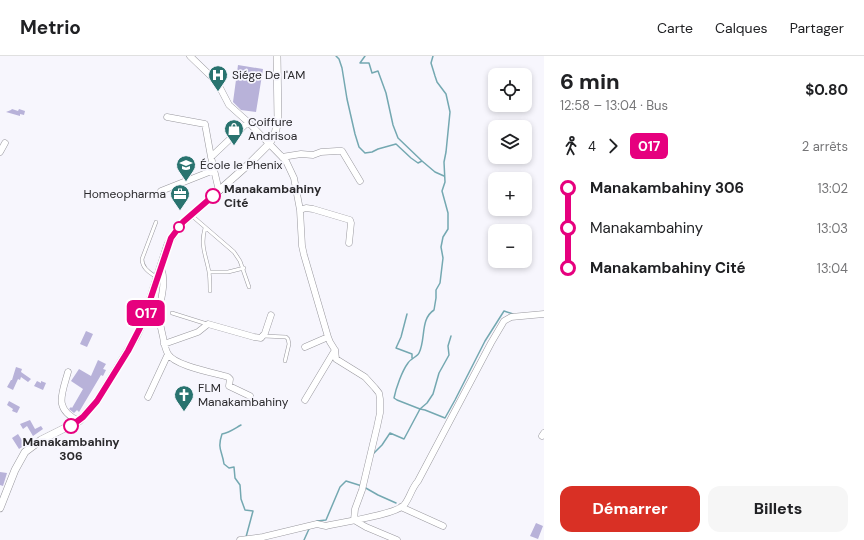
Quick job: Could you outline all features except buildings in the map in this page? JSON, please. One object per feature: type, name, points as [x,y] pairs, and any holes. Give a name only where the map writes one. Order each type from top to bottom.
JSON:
[{"type":"street","points":[[190,56],[217,82],[229,105],[286,160],[294,178],[300,210],[304,255],[328,337],[335,350],[336,359],[365,378],[379,393],[380,413],[362,490],[355,509],[354,520]]},
{"type":"street","points":[[0,508],[17,465],[25,452],[41,440],[79,421],[97,401],[136,337],[142,324],[171,238],[179,226],[269,144],[275,134],[278,120],[277,56]]},
{"type":"street","points":[[167,117],[206,124],[211,157],[219,191]]},
{"type":"street","points":[[211,157],[248,122]]},
{"type":"street","points":[[0,152],[6,143]]},
{"type":"street","points":[[282,157],[342,151],[360,181]]},
{"type":"street","points":[[161,191],[214,170]]},
{"type":"street","points":[[300,210],[306,208],[313,209],[350,220],[349,243]]},
{"type":"street","points":[[161,268],[164,278],[160,317],[164,344],[168,354],[176,361],[191,367],[228,377],[230,379],[229,386],[250,396]]},
{"type":"street","points":[[240,540],[263,537],[317,524],[326,526],[394,512],[404,505],[504,321],[511,317],[544,314]]},
{"type":"street","points":[[164,344],[198,332],[208,324],[258,338],[264,336],[271,315]]},
{"type":"street","points":[[305,347],[328,337]]},
{"type":"street","points":[[305,400],[335,350]]},
{"type":"street","points":[[148,397],[168,354]]},
{"type":"street","points":[[68,372],[63,390],[62,404],[64,411],[68,415],[79,421]]},
{"type":"street","points":[[401,507],[443,526]]},
{"type":"street","points":[[354,520],[398,540]]},
{"type":"lane","points":[[192,215],[234,252],[244,268],[249,287]]},
{"type":"lane","points":[[156,222],[142,259],[142,264],[146,270],[157,279]]},
{"type":"lane","points":[[205,228],[203,236],[203,250],[209,272],[210,291]]},
{"type":"lane","points":[[209,272],[228,272],[244,268]]},
{"type":"lane","points":[[172,313],[208,324]]},
{"type":"lane","points":[[264,336],[286,337],[288,339],[289,344],[285,361]]},
{"type":"waterway","points":[[336,56],[339,59],[342,68],[347,99],[359,147],[365,153],[396,144],[418,163],[422,161],[435,172],[444,176]]},
{"type":"waterway","points":[[365,56],[360,63],[369,63],[372,73],[378,71],[386,93],[393,125],[398,138],[422,161]]},
{"type":"waterway","points":[[373,454],[382,445],[390,433],[404,439],[420,409],[394,398],[396,389],[406,366],[419,353],[425,324],[430,314],[434,310],[436,290],[440,283],[443,258],[441,247],[443,237],[448,229],[448,213],[442,191],[445,182],[444,162],[450,112],[446,94],[437,82],[431,63],[433,56]]},
{"type":"waterway","points":[[420,409],[445,418],[485,341],[504,311],[513,314]]},
{"type":"waterway","points":[[407,314],[401,337],[396,348],[412,354],[412,358]]},
{"type":"waterway","points":[[420,409],[427,403],[433,394],[439,373],[449,355],[448,346],[451,336]]},
{"type":"waterway","points":[[241,425],[222,434],[220,446],[224,464],[229,468],[234,467],[235,478],[240,485],[241,499],[245,510],[253,511],[246,537]]},
{"type":"waterway","points":[[317,521],[326,520],[340,487],[346,481],[362,486]]},
{"type":"waterway","points":[[364,487],[396,503]]},
{"type":"waterway","points":[[304,540],[309,529]]},
{"type":"bus line","name":"017","points":[[71,426],[79,421],[97,401],[136,337],[142,324],[171,238],[179,226],[213,196]]},
{"type":"place","name":"Siége De l'AM","points":[[218,92]]},
{"type":"place","name":"Coiffure Andrisoa","points":[[234,146]]},
{"type":"place","name":"École le Phenix","points":[[186,182]]},
{"type":"place","name":"Manakambahiny Cité","points":[[213,196]]},
{"type":"place","name":"Homeopharma","points":[[180,211]]},
{"type":"place","name":"FLM Manakambahiny","points":[[184,412]]},
{"type":"place","name":"Manakambahiny 306","points":[[71,426]]}]
